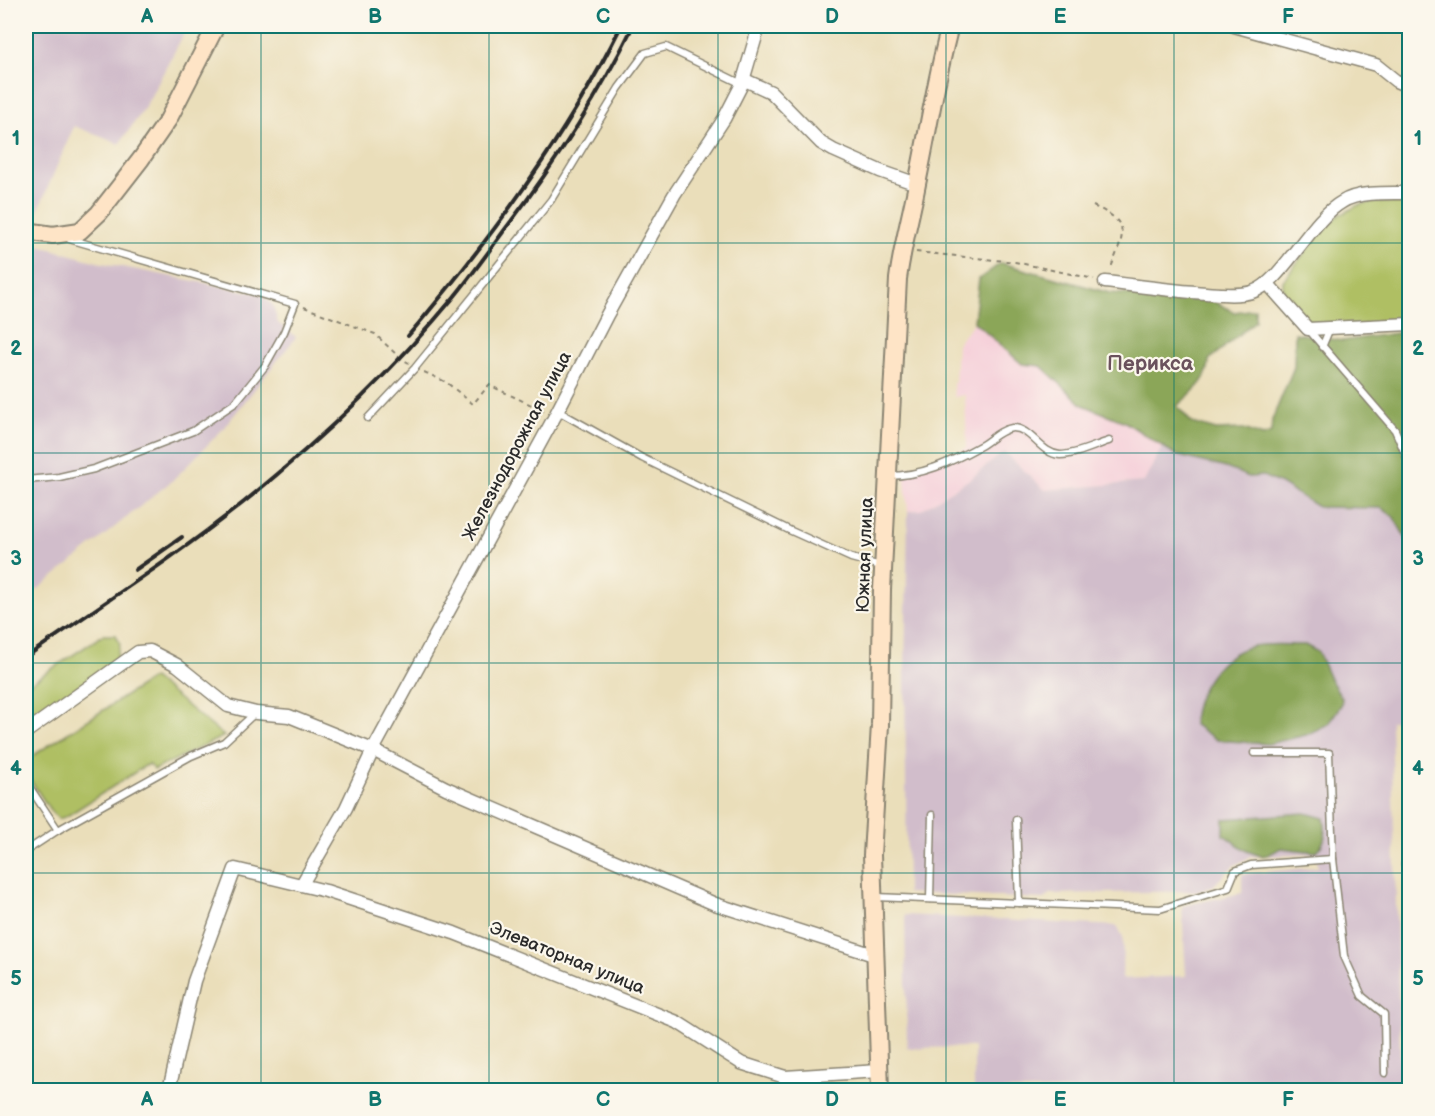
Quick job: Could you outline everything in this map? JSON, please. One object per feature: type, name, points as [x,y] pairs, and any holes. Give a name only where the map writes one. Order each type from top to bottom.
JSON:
[{"type":"street","points":[[26,231],[53,235],[80,231],[99,213],[168,120],[216,26]]},
{"type":"street","name":"Железнодорожная улица","points":[[302,884],[346,808],[373,750],[607,315],[669,205],[724,119],[744,82],[759,26]]},
{"type":"street","name":"Южная улица","points":[[880,1090],[872,855],[880,725],[883,567],[898,279],[901,251],[917,184],[929,112],[950,26]]},
{"type":"street","points":[[1234,26],[1376,65],[1396,81],[1410,87]]},
{"type":"street","points":[[744,82],[771,92],[821,143],[871,168],[917,184]]},
{"type":"street","points":[[1105,282],[1225,294],[1252,292],[1268,284],[1323,218],[1342,201],[1370,194],[1410,193]]},
{"type":"street","points":[[1268,284],[1308,328],[1410,324]]},
{"type":"street","points":[[26,732],[144,650],[177,665],[228,706],[256,713],[289,716],[373,750],[446,788],[715,904],[874,955]]},
{"type":"street","name":"Элеваторная улица","points":[[169,1090],[194,981],[235,869],[302,884],[454,933],[677,1022],[741,1063],[752,1067],[785,1077],[879,1071]]},
{"type":"lane","points":[[368,418],[415,368],[551,200],[620,88],[645,53],[666,47],[744,82]]},
{"type":"lane","points":[[26,480],[59,477],[94,469],[193,432],[235,403],[259,373],[284,332],[295,304],[124,253],[53,235]]},
{"type":"lane","points":[[1322,347],[1331,326]]},
{"type":"lane","points":[[1308,328],[1395,430],[1410,465]]},
{"type":"lane","points":[[557,411],[642,458],[789,530],[852,558],[883,567]]},
{"type":"lane","points":[[888,476],[906,476],[940,467],[1002,431],[1015,428],[1027,434],[1045,450],[1058,455],[1074,453],[1109,441]]},
{"type":"lane","points":[[26,851],[58,830],[191,756],[224,742],[256,713]]},
{"type":"lane","points":[[1254,753],[1329,753],[1333,859],[1344,957],[1362,996],[1384,1014],[1385,1073]]},
{"type":"lane","points":[[26,782],[58,830]]},
{"type":"lane","points":[[930,899],[932,816]]},
{"type":"lane","points":[[1016,820],[1019,903]]},
{"type":"lane","points":[[1410,839],[1405,864],[1410,896]]},
{"type":"lane","points":[[873,897],[1160,909],[1228,888],[1235,871],[1251,865],[1333,859]]},
{"type":"path","points":[[901,251],[1015,262],[1105,282],[1122,237],[1122,226],[1117,219],[1093,206]]},
{"type":"shaded area","points":[[26,26],[188,26],[144,109],[119,144],[74,126],[34,220],[26,216]]},
{"type":"shaded area","points":[[26,242],[97,262],[261,294],[273,305],[278,323],[296,337],[223,429],[174,479],[26,599]]},
{"type":"shaded area","points":[[974,322],[1022,364],[1041,365],[1083,405],[1125,422],[1162,447],[1144,482],[1045,490],[1004,452],[970,479],[921,510],[908,511],[904,469],[951,458],[967,447],[965,395],[954,397],[953,383],[955,383],[957,344]]},
{"type":"shaded area","points":[[1162,447],[1176,455],[1226,468],[1249,477],[1263,476],[1281,484],[1318,507],[1381,508],[1393,516],[1406,540],[1410,604],[1409,720],[1391,721],[1401,1090],[974,1090],[974,1047],[907,1048],[905,915],[1117,926],[1123,937],[1122,979],[1186,976],[1182,906],[1242,893],[1242,874],[1318,867],[1316,854],[1250,857],[1233,866],[1213,886],[1200,891],[1049,894],[1044,899],[907,893],[905,672],[908,511],[921,510],[970,479],[1004,452],[1045,490],[1144,482]]},
{"type":"green space","points":[[1366,203],[1409,203],[1409,325],[1317,329],[1283,298],[1283,281],[1315,239],[1340,214]]},
{"type":"green space","points":[[1001,263],[1110,293],[1211,300],[1234,312],[1255,309],[1255,321],[1209,360],[1203,380],[1177,406],[1192,423],[1216,430],[1244,429],[1263,436],[1271,433],[1272,420],[1294,367],[1295,333],[1343,341],[1409,331],[1409,544],[1393,516],[1381,508],[1318,507],[1281,484],[1263,476],[1249,477],[1226,468],[1176,455],[1125,422],[1083,405],[1041,366],[1022,364],[974,322],[979,279]]},
{"type":"green space","points":[[103,635],[116,635],[120,644],[117,655],[120,660],[26,725],[26,686]]},
{"type":"green space","points":[[1305,645],[1318,652],[1330,679],[1342,698],[1341,705],[1328,724],[1306,735],[1268,744],[1217,740],[1193,724],[1198,699],[1204,686],[1211,675],[1230,657],[1253,646]]},
{"type":"green space","points":[[153,678],[224,736],[154,770],[148,764],[59,819],[52,813],[26,773],[26,760]]},
{"type":"green space","points":[[1305,813],[1324,818],[1325,836],[1316,852],[1281,848],[1261,856],[1247,851],[1224,835],[1224,819]]},
{"type":"railway","points":[[408,336],[468,263],[551,148],[599,68],[621,26]]},
{"type":"railway","points":[[26,657],[218,523],[300,455],[406,352],[454,297],[541,180],[590,105],[633,26]]},
{"type":"railway","points":[[135,570],[182,537]]},
{"type":"district","name":"Перикса","points":[[1150,363]]}]
